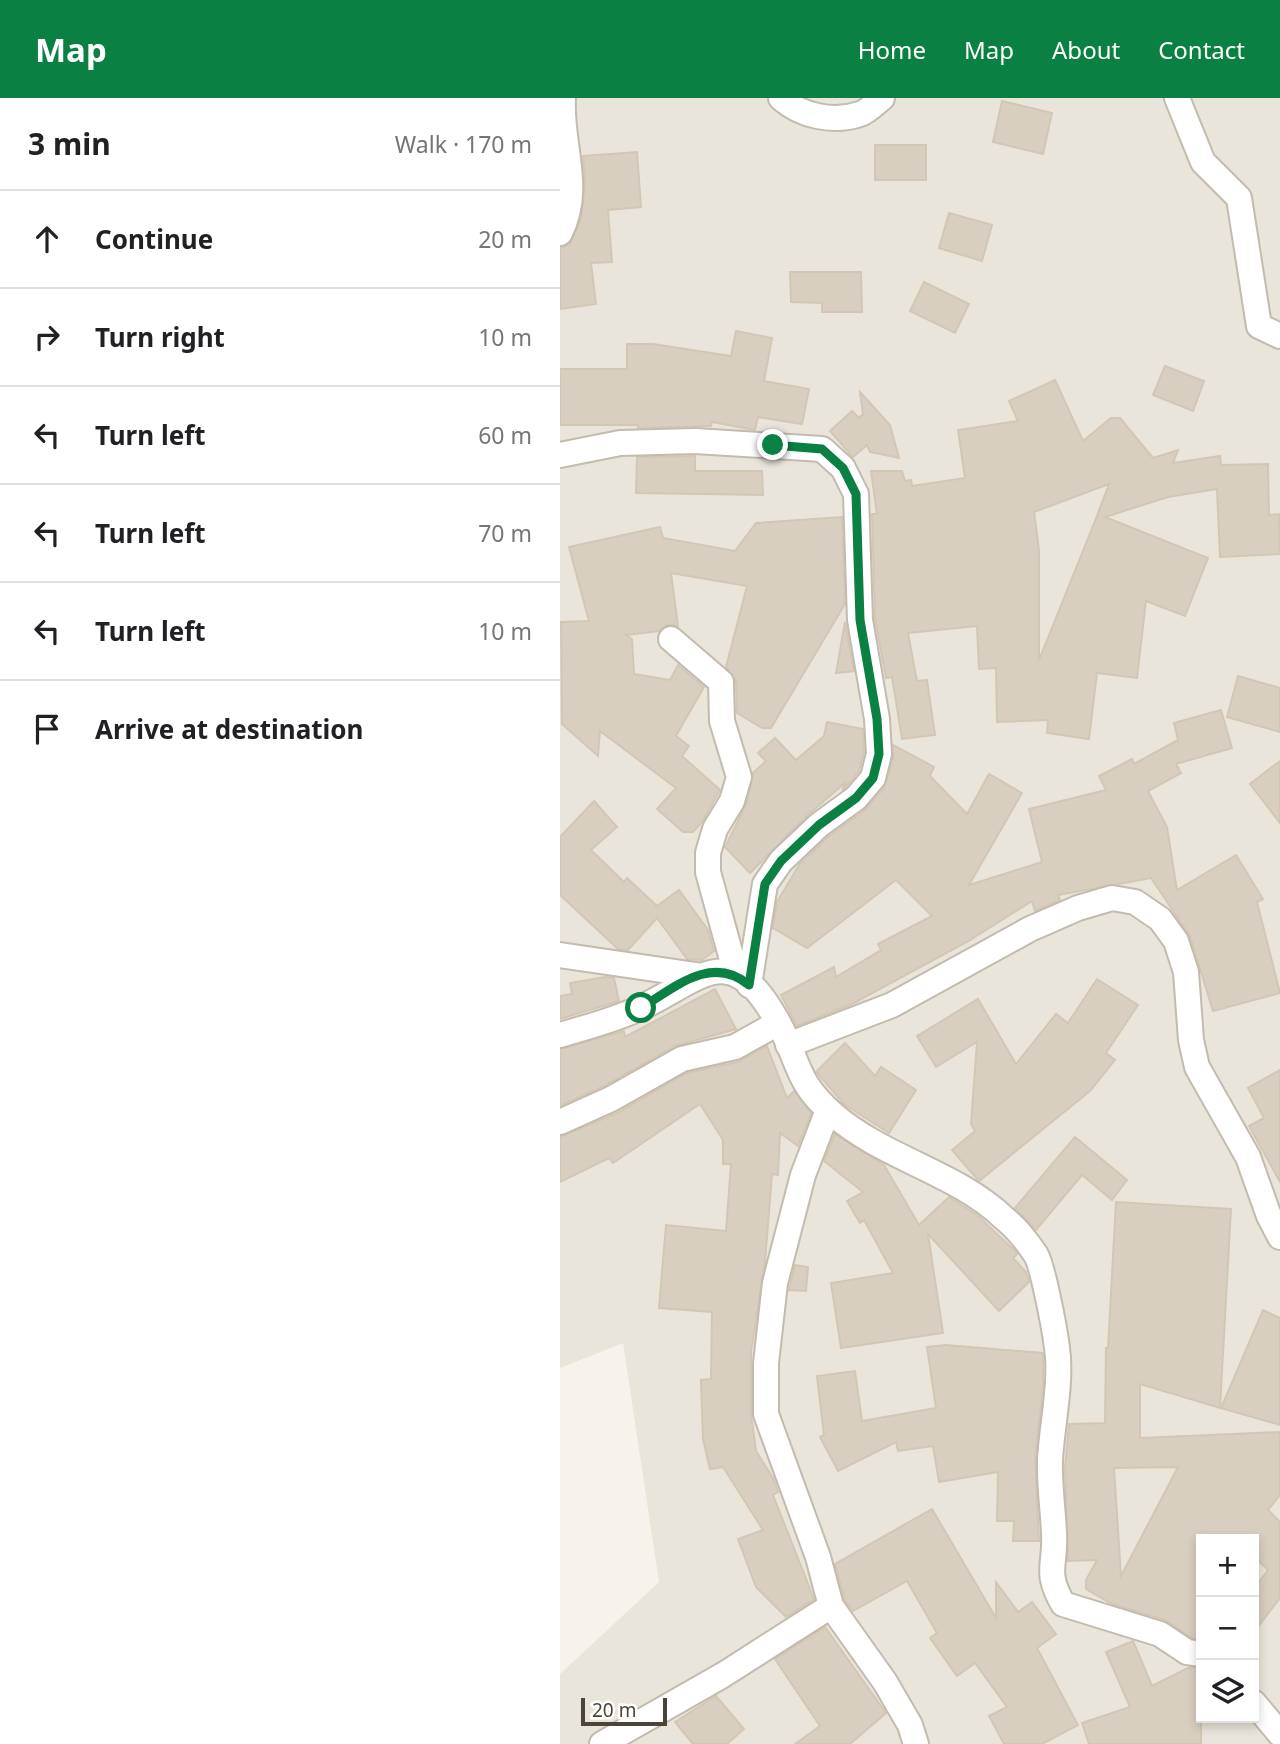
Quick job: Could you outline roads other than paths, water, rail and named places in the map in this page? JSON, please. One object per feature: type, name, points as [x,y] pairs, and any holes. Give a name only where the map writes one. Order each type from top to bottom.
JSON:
[{"type":"street","points":[[560,233],[571,201],[572,179],[563,98]]},
{"type":"street","points":[[781,98],[794,110],[825,118],[861,114],[883,98]]},
{"type":"street","points":[[1177,98],[1203,162],[1239,198],[1259,326],[1280,335]]},
{"type":"street","points":[[560,455],[620,443],[695,441],[822,449],[843,468],[856,494],[860,620],[877,719],[879,754],[873,778],[856,798],[819,825],[781,861],[765,884],[742,979]]},
{"type":"street","points":[[671,639],[721,682],[722,721],[739,777],[732,801],[715,830],[708,853],[708,872],[742,979]]},
{"type":"street","points":[[560,1122],[611,1100],[682,1059],[892,1005],[1030,929],[1078,908],[1112,898],[1135,902],[1160,919],[1176,941],[1186,972],[1191,1040],[1197,1067],[1248,1157],[1269,1216],[1280,1237]]},
{"type":"street","points":[[560,955],[696,975]]},
{"type":"street","points":[[560,1035],[641,1008],[696,975],[717,970],[742,979],[764,999],[808,1090],[828,1110],[864,1138],[976,1196],[1006,1219],[1037,1257],[1058,1349],[1050,1462],[1054,1538],[1051,1582],[1063,1604],[1160,1634],[1187,1652],[1196,1653]]},
{"type":"street","points":[[828,1110],[803,1175],[775,1283],[766,1363],[766,1414],[818,1557],[831,1605],[886,1682],[910,1726],[916,1744]]},
{"type":"street","points":[[602,1744],[723,1675],[831,1605]]},
{"type":"street","points":[[1259,1709],[1280,1734]]}]
